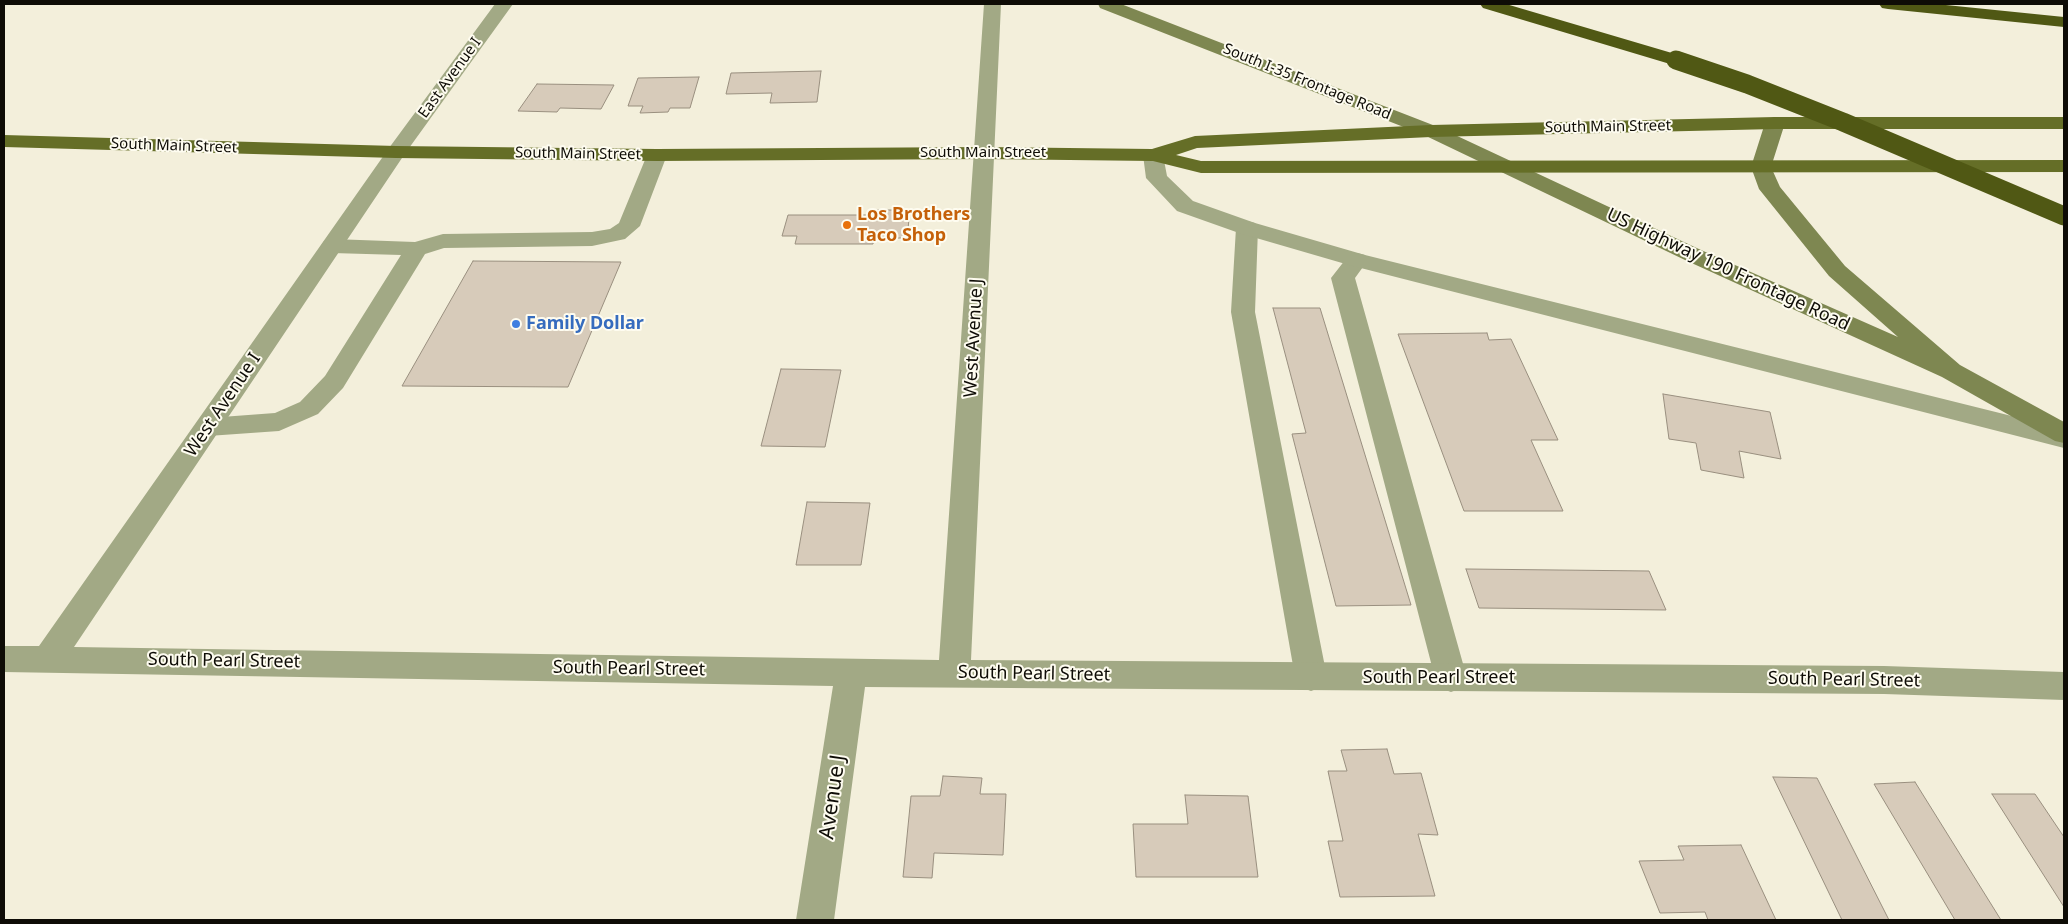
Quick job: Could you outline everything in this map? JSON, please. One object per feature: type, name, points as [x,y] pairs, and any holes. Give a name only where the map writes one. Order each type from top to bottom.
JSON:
[{"type":"highway","points":[[1489,4],[1676,60],[1747,84],[1843,122],[2064,216]]},
{"type":"highway","points":[[1888,4],[2064,22]]},
{"type":"highway","points":[[2036,4],[2064,14]]},
{"type":"main road","name":"South I-35 Frontage Road","points":[[1106,4],[1431,131],[1506,166]]},
{"type":"main road","name":"South Main Street","points":[[1153,155],[1196,142],[1431,131],[1775,123],[2064,123]]},
{"type":"main road","points":[[1775,123],[1761,167],[1770,190],[1837,271],[1951,371],[2064,434]]},
{"type":"main road","name":"South Main Street","points":[[4,141],[396,152],[657,155],[985,153],[1153,155],[1201,167],[2064,166]]},
{"type":"main road","name":"US Highway 190 Frontage Road","points":[[1506,166],[1693,254],[1951,371]]},
{"type":"street","name":"East Avenue I","points":[[396,152],[504,4]]},
{"type":"street","name":"West Avenue J","points":[[954,673],[993,4]]},
{"type":"street","name":"West Avenue I","points":[[49,658],[396,152]]},
{"type":"street","points":[[332,246],[416,249],[443,240],[592,239],[617,234],[629,226],[657,155]]},
{"type":"street","points":[[1153,155],[1157,178],[1185,206],[1248,228],[1357,260],[2064,439]]},
{"type":"street","points":[[1248,228],[1243,312],[1311,678]]},
{"type":"street","points":[[208,427],[279,422],[309,408],[334,382],[416,249]]},
{"type":"street","points":[[1357,260],[1343,278],[1451,678]]},
{"type":"street","name":"South Pearl Street","points":[[5,660],[49,658],[851,673],[1311,678],[1884,680],[2064,686]]},
{"type":"street","name":"Avenue J","points":[[815,920],[851,673]]},
{"type":"building","points":[[821,71],[817,102],[770,103],[772,93],[726,94],[731,73]]},
{"type":"building","points":[[699,77],[690,108],[670,108],[668,112],[640,113],[643,106],[628,106],[638,78]]},
{"type":"building","points":[[537,84],[614,85],[601,109],[560,108],[557,112],[518,111]]},
{"type":"building","name":"Los Brothers Taco Shop","points":[[878,210],[910,210],[907,238],[874,238],[873,244],[795,244],[797,236],[782,236],[788,215],[877,215]]},
{"type":"building","name":"Family Dollar","points":[[473,261],[621,262],[568,387],[402,386]]},
{"type":"building","points":[[1273,308],[1320,308],[1411,605],[1336,606],[1292,434],[1306,433]]},
{"type":"building","points":[[1487,333],[1489,340],[1511,339],[1558,440],[1531,440],[1563,511],[1464,511],[1398,334]]},
{"type":"building","points":[[781,369],[841,370],[825,447],[761,446]]},
{"type":"building","points":[[1663,394],[1770,412],[1781,459],[1739,451],[1744,478],[1701,470],[1696,443],[1669,439]]},
{"type":"building","points":[[807,502],[870,503],[861,565],[796,565]]},
{"type":"building","points":[[1466,569],[1649,571],[1666,610],[1479,608]]},
{"type":"building","points":[[1387,749],[1394,774],[1421,773],[1438,835],[1418,834],[1435,896],[1340,897],[1328,841],[1343,841],[1328,771],[1347,771],[1341,750]]},
{"type":"building","points":[[943,776],[982,778],[980,794],[1006,794],[1003,855],[934,853],[932,878],[903,877],[911,796],[940,796]]},
{"type":"building","points":[[1773,777],[1817,778],[1889,920],[1842,920]]},
{"type":"building","points":[[1915,782],[2001,920],[1955,920],[1874,784]]},
{"type":"building","points":[[1992,794],[2035,794],[2064,837],[2064,907]]},
{"type":"building","points":[[1185,795],[1248,796],[1258,877],[1136,877],[1133,824],[1188,824]]},
{"type":"building","points":[[1741,845],[1776,920],[1708,920],[1705,912],[1660,913],[1639,861],[1684,860],[1678,846]]},
{"type":"place","name":"Los Brothers Taco Shop","points":[[847,225]]},
{"type":"place","name":"Family Dollar","points":[[516,324]]}]
